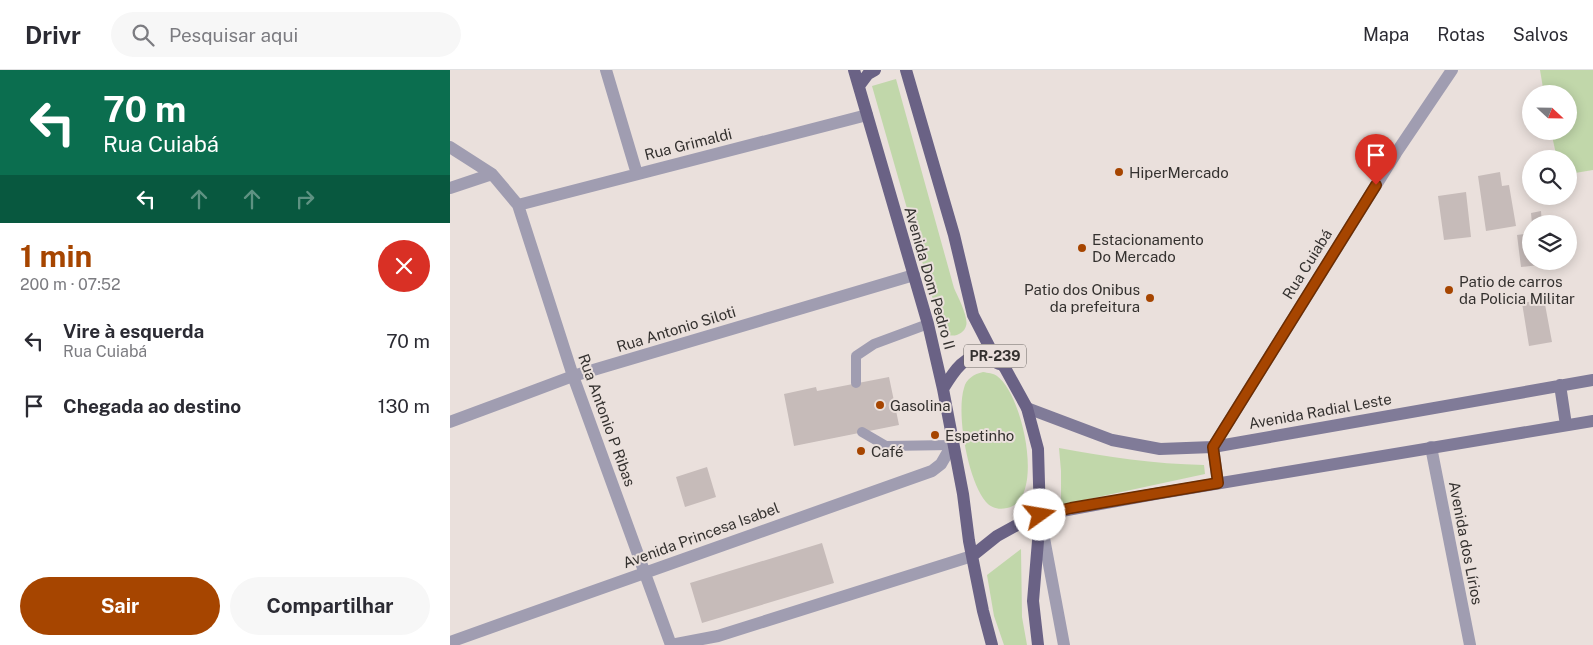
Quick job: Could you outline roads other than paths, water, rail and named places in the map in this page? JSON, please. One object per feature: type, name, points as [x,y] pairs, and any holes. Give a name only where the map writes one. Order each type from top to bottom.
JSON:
[{"type":"main road","name":"Avenida Dom Pedro II","points":[[854,70],[928,324],[943,389],[952,445],[963,494],[982,611],[992,645]]},
{"type":"main road","points":[[859,86],[868,74],[875,70]]},
{"type":"main road","name":"PR-239","points":[[906,70],[954,235],[974,315],[991,350],[1005,368],[1027,408],[1038,449],[1040,515],[1033,602],[1038,645]]},
{"type":"main road","points":[[943,389],[952,373],[972,356],[987,357],[1005,368]]},
{"type":"main road","name":"Avenida Radial Leste","points":[[1027,408],[1112,440],[1160,450],[1213,447],[1593,380]]},
{"type":"main road","points":[[1560,385],[1566,425]]},
{"type":"main road","points":[[972,556],[997,536],[1040,515],[1218,483],[1593,421]]},
{"type":"street","points":[[606,70],[637,174]]},
{"type":"street","name":"Rua Cuiabá","points":[[1213,447],[1396,153],[1452,70]]},
{"type":"street","name":"Rua Grimaldi","points":[[518,204],[867,114]]},
{"type":"street","points":[[450,148],[492,174],[518,204]]},
{"type":"street","points":[[450,188],[492,174]]},
{"type":"street","name":"Rua Antonio P Ribas","points":[[518,204],[573,376],[671,645]]},
{"type":"street","name":"Rua Antonio Siloti","points":[[450,422],[573,376],[914,275]]},
{"type":"street","name":"Avenida Princesa Isabel","points":[[450,642],[932,470],[941,464],[952,445]]},
{"type":"street","points":[[1213,447],[1218,483]]},
{"type":"street","name":"Avenida dos Lírios","points":[[1431,448],[1470,645]]},
{"type":"street","points":[[1040,515],[1064,645]]},
{"type":"street","points":[[671,645],[720,641],[972,556]]},
{"type":"lane","points":[[856,383],[856,356],[874,344],[928,324]]},
{"type":"lane","points":[[862,432],[886,446],[952,445]]},
{"type":"place","name":"HiperMercado","points":[[1119,172]]},
{"type":"place","name":"Estacionamento Do Mercado","points":[[1082,248]]},
{"type":"place","name":"Patio de carros da Policia Militar","points":[[1449,290]]},
{"type":"place","name":"Patio dos Onibus da prefeitura","points":[[1150,298]]},
{"type":"place","name":"Gasolina","points":[[880,405]]},
{"type":"place","name":"Espetinho","points":[[935,435]]},
{"type":"place","name":"Café","points":[[861,451]]}]
